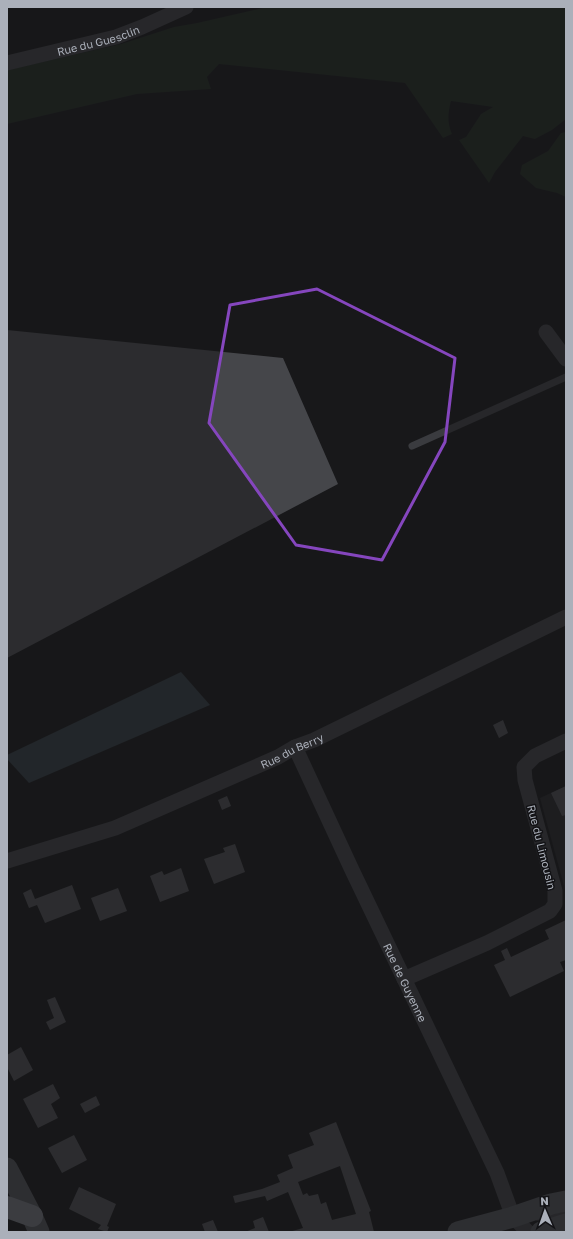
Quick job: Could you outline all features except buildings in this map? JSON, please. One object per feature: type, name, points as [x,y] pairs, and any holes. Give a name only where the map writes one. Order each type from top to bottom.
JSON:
[{"type":"highway","points":[[7,1207],[36,1224]]},
{"type":"main road","points":[[7,1168],[36,1224],[49,1232]]},
{"type":"main road","points":[[458,1232],[513,1217],[550,1204],[566,1201]]},
{"type":"main road","points":[[541,1232],[566,1224]]},
{"type":"street","name":"Rue du Guesclin","points":[[7,63],[116,37],[186,7]]},
{"type":"street","points":[[546,332],[566,359]]},
{"type":"street","name":"Rue du Berry","points":[[7,861],[115,828],[278,757],[295,747],[314,740],[566,616]]},
{"type":"street","name":"Rue du Limousin","points":[[404,979],[487,943],[550,911],[554,904],[555,891],[525,780],[524,767],[536,756],[566,741]]},
{"type":"street","name":"Rue de Guyenne","points":[[295,747],[497,1172],[513,1217]]},
{"type":"street","points":[[513,1217],[528,1232]]},
{"type":"lane","points":[[412,446],[566,377]]},
{"type":"lane","points":[[513,1217],[560,1216],[566,1214]]},
{"type":"highlighted area","points":[[317,289],[455,358],[445,442],[382,560],[296,545],[209,423],[230,305]]},
{"type":"shaded area","points":[[267,7],[566,7],[566,119],[552,130],[535,139],[523,136],[495,172],[489,183],[459,140],[466,137],[481,114],[493,107],[451,101],[448,118],[452,134],[443,138],[405,83],[219,64],[207,77],[211,89],[137,94],[7,124],[7,70],[121,44],[174,27]]},
{"type":"shaded area","points":[[566,132],[566,197],[557,193],[536,188],[520,174],[522,165],[548,151],[561,133]]},
{"type":"shaded area","points":[[181,672],[210,705],[29,783],[7,759],[7,755]]},
{"type":"shaded area","points":[[566,786],[566,893],[540,798]]}]
